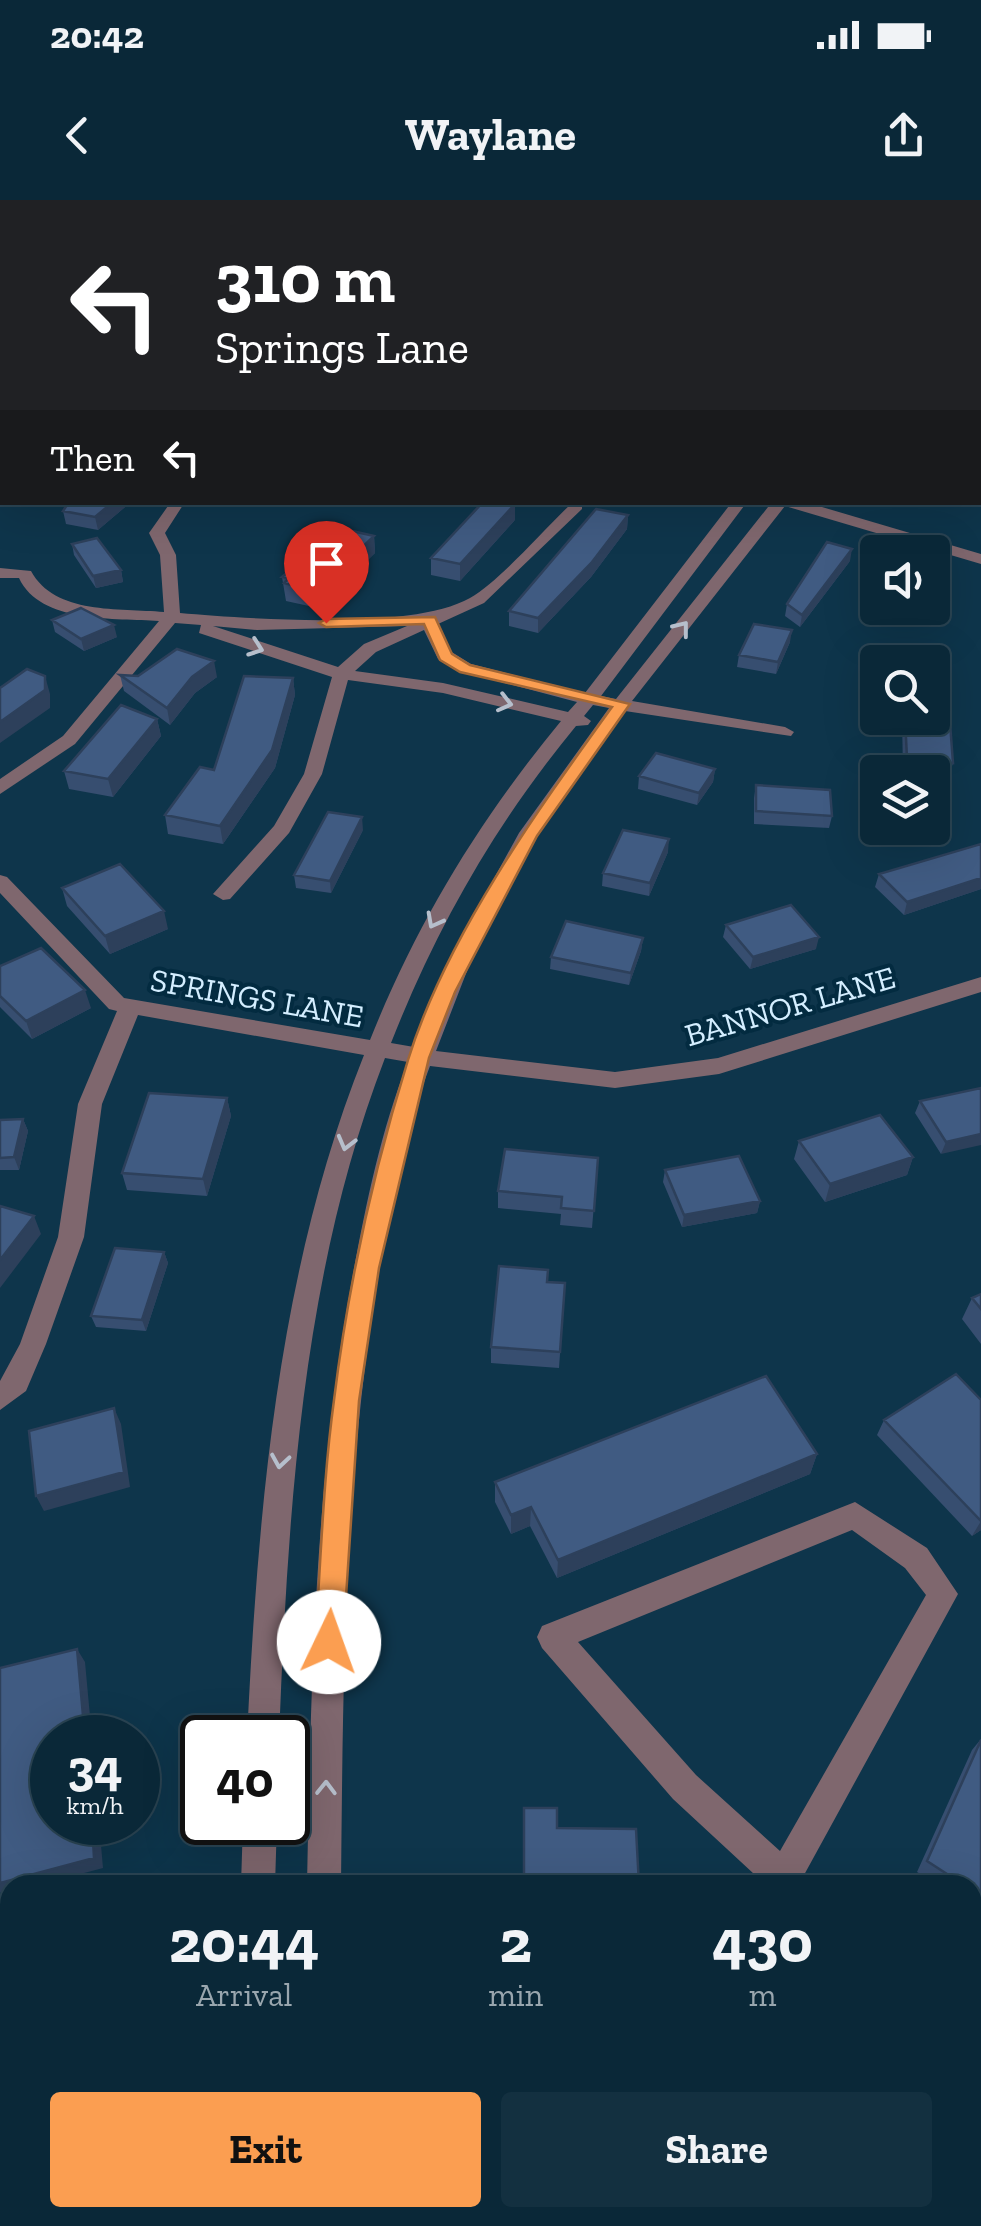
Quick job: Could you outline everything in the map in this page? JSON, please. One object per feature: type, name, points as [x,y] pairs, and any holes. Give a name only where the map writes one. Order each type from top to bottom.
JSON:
[{"type":"street","points":[[0,788],[69,740],[172,616],[168,555],[157,533],[176,505]]},
{"type":"street","points":[[223,894],[282,829],[313,774],[341,674],[370,648],[478,600],[578,505]]},
{"type":"street","points":[[263,1715],[276,1490],[311,1276],[354,1114],[376,1051],[413,962],[483,836],[738,505]]},
{"type":"street","points":[[324,1875],[327,1679],[339,1453],[368,1268],[419,1058],[446,992],[528,835],[604,726],[778,505]]},
{"type":"street","points":[[798,505],[981,559]]},
{"type":"street","points":[[0,573],[25,574],[46,600],[82,610],[257,625],[430,620]]},
{"type":"street","points":[[172,616],[341,674],[443,688],[604,726]]},
{"type":"street","points":[[430,620],[445,657],[465,668],[588,700],[784,732]]},
{"type":"street","points":[[443,688],[449,672],[465,668]]},
{"type":"street","name":"SPRINGS LANE","points":[[0,881],[10,905],[116,1004],[376,1051]]},
{"type":"street","name":"BANNOR LANE","points":[[376,1051],[615,1080],[719,1066],[981,984]]},
{"type":"street","points":[[0,1398],[16,1383],[71,1237],[90,1104],[129,1009]]},
{"type":"street","points":[[780,1875],[706,1808],[554,1637],[855,1515],[916,1558],[944,1594],[792,1875]]},
{"type":"street","points":[[258,1875],[259,1845]]},
{"type":"building","points":[[67,505],[109,505],[95,517],[63,511]]},
{"type":"building","points":[[480,505],[514,505],[460,564],[431,558]]},
{"type":"building","points":[[596,509],[628,515],[592,562],[538,618],[509,611]]},
{"type":"building","points":[[339,528],[374,536],[317,591],[284,583],[289,578],[282,577]]},
{"type":"building","points":[[97,538],[121,570],[93,576],[72,544]]},
{"type":"building","points":[[827,542],[852,549],[802,615],[787,604]]},
{"type":"building","points":[[81,608],[114,625],[81,639],[52,620]]},
{"type":"building","points":[[754,624],[792,630],[778,662],[739,655]]},
{"type":"building","points":[[177,649],[214,661],[192,677],[167,708],[120,675],[138,676]]},
{"type":"building","points":[[27,669],[45,676],[45,690],[0,722],[0,688]]},
{"type":"building","points":[[244,676],[293,678],[272,750],[220,826],[165,815],[200,767],[214,770]]},
{"type":"building","points":[[121,705],[157,719],[108,779],[64,771]]},
{"type":"building","points":[[950,723],[953,763],[950,755],[907,755],[906,735],[950,735]]},
{"type":"building","points":[[656,753],[715,769],[699,793],[639,776]]},
{"type":"building","points":[[756,785],[830,790],[832,816],[756,811]]},
{"type":"building","points":[[328,812],[362,817],[330,881],[294,875]]},
{"type":"building","points":[[623,830],[669,839],[650,883],[603,873]]},
{"type":"building","points":[[981,844],[981,878],[907,902],[879,874]]},
{"type":"building","points":[[120,864],[164,911],[105,936],[62,888]]},
{"type":"building","points":[[791,905],[819,937],[753,957],[726,925]]},
{"type":"building","points":[[566,921],[643,938],[631,973],[551,957]]},
{"type":"building","points":[[41,948],[85,990],[26,1021],[0,996],[0,966]]},
{"type":"building","points":[[981,1088],[981,1134],[946,1142],[920,1101]]},
{"type":"building","points":[[149,1093],[227,1098],[203,1179],[122,1173]]},
{"type":"building","points":[[880,1115],[913,1157],[830,1184],[799,1141]]},
{"type":"building","points":[[23,1119],[14,1157],[0,1158],[0,1120]]},
{"type":"building","points":[[505,1149],[598,1158],[594,1211],[561,1208],[562,1197],[498,1191]]},
{"type":"building","points":[[739,1156],[760,1201],[684,1215],[665,1170]]},
{"type":"building","points":[[0,1206],[34,1216],[0,1260]]},
{"type":"building","points":[[115,1248],[164,1252],[142,1320],[91,1316]]},
{"type":"building","points":[[499,1266],[548,1270],[547,1282],[565,1283],[560,1352],[491,1347]]},
{"type":"building","points":[[981,1294],[981,1309],[972,1298]]},
{"type":"building","points":[[956,1374],[981,1400],[981,1521],[884,1420]]},
{"type":"building","points":[[766,1376],[817,1454],[558,1560],[531,1507],[511,1515],[495,1482]]},
{"type":"building","points":[[114,1408],[124,1472],[36,1496],[29,1431]]},
{"type":"building","points":[[77,1649],[83,1715],[30,1715],[30,1845],[93,1845],[94,1858],[30,1875],[0,1875],[0,1668]]},
{"type":"building","points":[[981,1740],[981,1875],[949,1875],[927,1861]]},
{"type":"building","points":[[524,1808],[557,1808],[557,1828],[636,1829],[638,1875],[524,1875]]},
{"type":"route","points":[[326,623],[430,620],[445,657],[465,668],[588,700],[622,704],[528,835],[471,940],[419,1058],[394,1144],[346,1401],[339,1453],[329,1642]]}]
